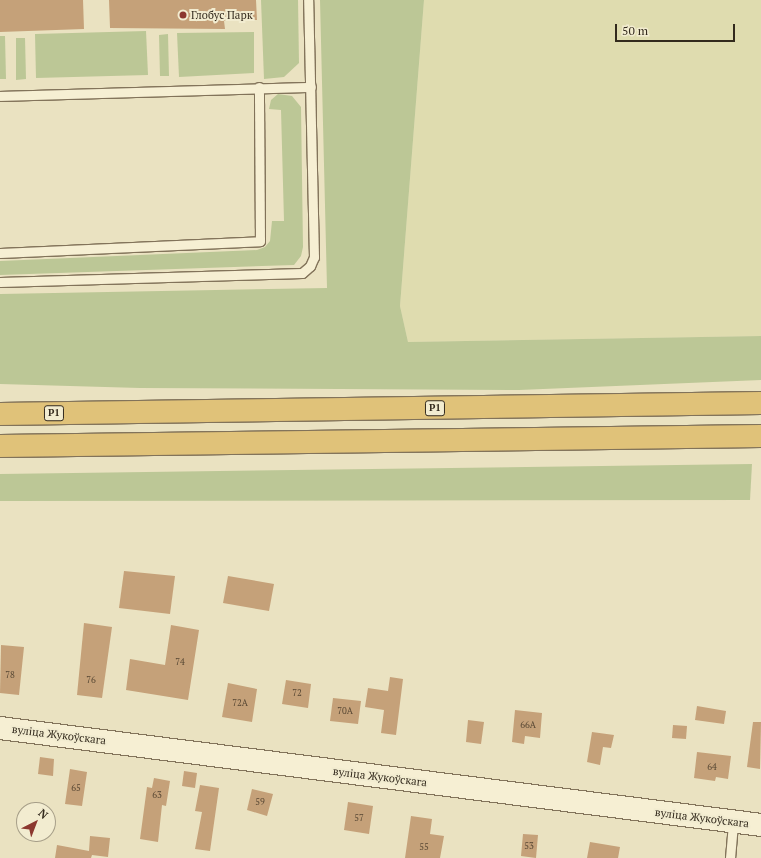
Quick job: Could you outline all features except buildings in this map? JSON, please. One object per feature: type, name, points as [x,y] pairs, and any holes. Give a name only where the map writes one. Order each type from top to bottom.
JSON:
[{"type":"highway","name":"Р1","points":[[0,414],[761,403]]},
{"type":"highway","points":[[0,446],[761,436]]},
{"type":"street","name":"вуліца Жукоўскага","points":[[0,728],[761,825]]},
{"type":"lane","points":[[0,282],[302,273],[310,266],[314,257],[308,0]]},
{"type":"lane","points":[[0,96],[259,87],[310,87]]},
{"type":"lane","points":[[0,254],[260,241],[259,87]]},
{"type":"lane","points":[[730,858],[733,822]]},
{"type":"shaded area","points":[[424,0],[761,0],[761,336],[408,342],[400,306]]},
{"type":"green space","points":[[261,0],[298,0],[299,63],[284,77],[264,79]]},
{"type":"green space","points":[[320,0],[424,0],[400,306],[408,342],[761,336],[761,380],[519,390],[140,388],[0,384],[0,294],[327,288]]},
{"type":"green space","points":[[146,31],[148,75],[36,78],[35,34]]},
{"type":"green space","points":[[254,32],[254,73],[179,77],[177,33]]},
{"type":"green space","points":[[168,34],[169,76],[160,76],[159,35]]},
{"type":"green space","points":[[0,36],[5,36],[6,79],[0,79]]},
{"type":"green space","points":[[16,38],[25,38],[26,79],[16,80]]},
{"type":"green space","points":[[278,94],[292,96],[301,107],[303,247],[301,256],[294,265],[0,275],[0,261],[257,250],[265,247],[270,241],[272,221],[284,221],[281,110],[269,109],[271,100]]},
{"type":"green space","points":[[752,464],[750,500],[0,501],[0,474]]},
{"type":"place","name":"Глобус Парк","points":[[183,15]]}]
